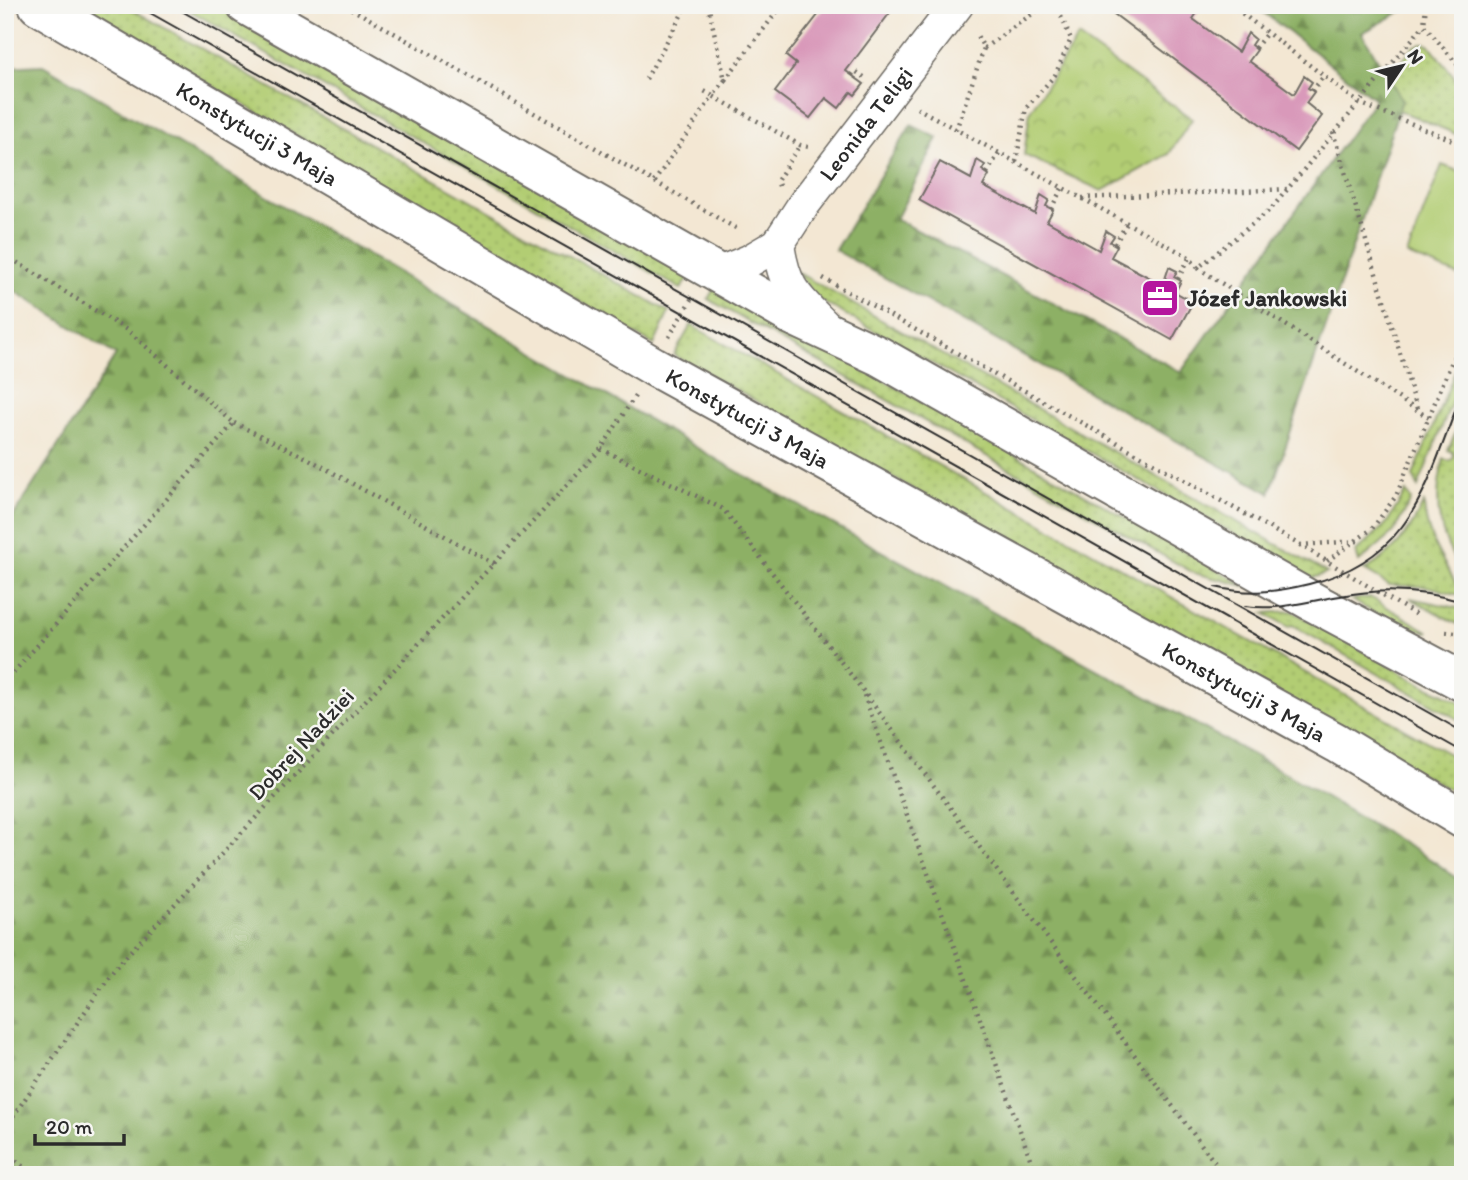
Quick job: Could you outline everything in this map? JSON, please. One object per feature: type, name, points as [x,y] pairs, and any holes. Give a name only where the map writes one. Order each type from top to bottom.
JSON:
[{"type":"street","name":"Konstytucji 3 Maja","points":[[38,5],[644,380],[1337,743],[1463,818]]},
{"type":"street","points":[[246,5],[791,315],[828,330],[1313,602],[1463,682]]},
{"type":"street","name":"Leonida Teligi","points":[[714,270],[743,264],[776,248],[804,204],[890,93],[964,16]]},
{"type":"street","points":[[776,248],[783,275],[790,289],[828,330]]},
{"type":"path","points":[[345,5],[1300,545],[1423,619]]},
{"type":"path","points":[[646,79],[687,5]]},
{"type":"path","points":[[708,5],[725,80]]},
{"type":"path","points":[[654,182],[713,96],[782,5]]},
{"type":"path","points":[[956,130],[984,48],[1045,5]]},
{"type":"path","points":[[1016,162],[1027,108],[1055,75],[1072,39],[1056,5]]},
{"type":"path","points":[[1231,5],[1359,103],[1463,144]]},
{"type":"path","points":[[1198,268],[1271,209],[1289,189],[1333,131],[1424,25],[1426,5]]},
{"type":"path","points":[[964,16],[984,48]]},
{"type":"path","points":[[1424,25],[1463,71]]},
{"type":"path","points":[[1255,48],[1267,33]]},
{"type":"path","points":[[852,75],[855,71],[956,130],[1189,257],[1198,268],[1429,418]]},
{"type":"path","points":[[1312,91],[1324,76]]},
{"type":"path","points":[[704,91],[800,145],[818,146]]},
{"type":"path","points":[[1333,131],[1418,412]]},
{"type":"path","points":[[987,173],[999,153]]},
{"type":"path","points":[[1051,209],[1062,188]]},
{"type":"path","points":[[1081,198],[1289,189]]},
{"type":"path","points":[[1115,244],[1127,223]]},
{"type":"path","name":"Dobrej Nadziei","points":[[5,1129],[115,968],[601,449],[714,270],[730,225]]},
{"type":"path","points":[[5,255],[127,330],[234,424],[309,459],[494,564]]},
{"type":"path","points":[[1178,279],[1189,257]]},
{"type":"path","points":[[1326,561],[1359,541],[1385,514],[1396,496],[1463,335]]},
{"type":"path","points":[[5,682],[234,424]]},
{"type":"path","points":[[601,449],[723,509],[861,688],[1224,1175]]},
{"type":"path","points":[[1300,545],[1359,541]]},
{"type":"path","points":[[1434,625],[1446,632],[1463,634]]},
{"type":"path","points":[[861,688],[1036,1175]]},
{"type":"path","points":[[5,1152],[35,1175]]},
{"type":"green space","points":[[74,5],[124,5],[669,312],[654,345]]},
{"type":"green space","points":[[180,5],[223,5],[689,269],[692,274],[681,289]]},
{"type":"green space","points":[[1254,5],[1413,5],[1362,33],[1402,100],[1270,493],[835,250],[911,125],[938,138],[896,219],[1181,372],[1375,99]]},
{"type":"green space","points":[[1078,37],[1192,119],[1169,154],[1102,191],[1024,155],[1030,111]]},
{"type":"green space","points":[[1422,43],[1429,44],[1463,88],[1463,137],[1391,107],[1382,85],[1413,47]]},
{"type":"green space","points":[[43,65],[740,473],[1278,769],[1435,862],[1463,883],[1463,1175],[5,1175],[5,529],[116,355],[5,285],[5,67]]},
{"type":"green space","points":[[1442,165],[1463,173],[1463,267],[1460,276],[1407,255]]},
{"type":"green space","points":[[795,271],[1327,573],[1312,578],[818,299]]},
{"type":"green space","points":[[716,285],[1246,586],[1194,573],[708,299]]},
{"type":"green space","points":[[691,325],[1463,762],[1463,797],[674,355]]},
{"type":"green space","points":[[1463,352],[1463,374],[1418,487],[1413,476]]},
{"type":"green space","points":[[1463,417],[1463,573],[1443,532],[1438,489],[1444,459],[1450,461],[1454,457],[1453,452],[1448,450]]},
{"type":"green space","points":[[1406,492],[1411,500],[1393,533],[1359,562],[1356,552],[1386,524]]},
{"type":"green space","points":[[1424,502],[1428,528],[1463,596],[1430,587],[1389,585],[1364,570],[1384,558],[1400,542]]},
{"type":"green space","points":[[1370,597],[1429,632],[1396,626],[1352,600]]},
{"type":"green space","points":[[1410,598],[1463,609],[1463,627]]},
{"type":"green space","points":[[1292,611],[1422,684],[1463,703],[1463,722],[1292,625],[1289,627],[1264,613]]},
{"type":"building","points":[[826,5],[886,5],[892,10],[846,71],[864,84],[855,95],[851,92],[839,108],[826,98],[810,118],[775,92],[796,64],[786,56]]},
{"type":"building","points":[[1102,5],[1176,5],[1182,10],[1185,5],[1199,5],[1201,7],[1193,19],[1238,52],[1248,33],[1255,39],[1251,45],[1257,50],[1249,61],[1294,94],[1304,76],[1312,82],[1308,88],[1314,92],[1306,103],[1322,116],[1296,151]]},
{"type":"building","points":[[977,160],[985,165],[982,170],[989,175],[983,186],[1035,214],[1041,195],[1049,200],[1046,206],[1053,210],[1047,221],[1099,250],[1106,231],[1114,236],[1110,242],[1117,246],[1111,257],[1163,285],[1169,267],[1177,271],[1174,277],[1181,281],[1175,292],[1193,302],[1172,340],[919,200],[940,162],[971,179]]},
{"type":"tram line","points":[[136,5],[1463,752]]},
{"type":"tram line","points":[[171,5],[1463,732]]},
{"type":"tram line","points":[[1215,587],[1251,592],[1297,587],[1345,572],[1373,555],[1395,535],[1412,512],[1426,485],[1463,391]]},
{"type":"tram line","points":[[1245,606],[1281,606],[1356,593],[1387,591],[1433,595],[1463,602]]},
{"type":"place","name":"Józef Jankowski","points":[[1160,298]]}]
